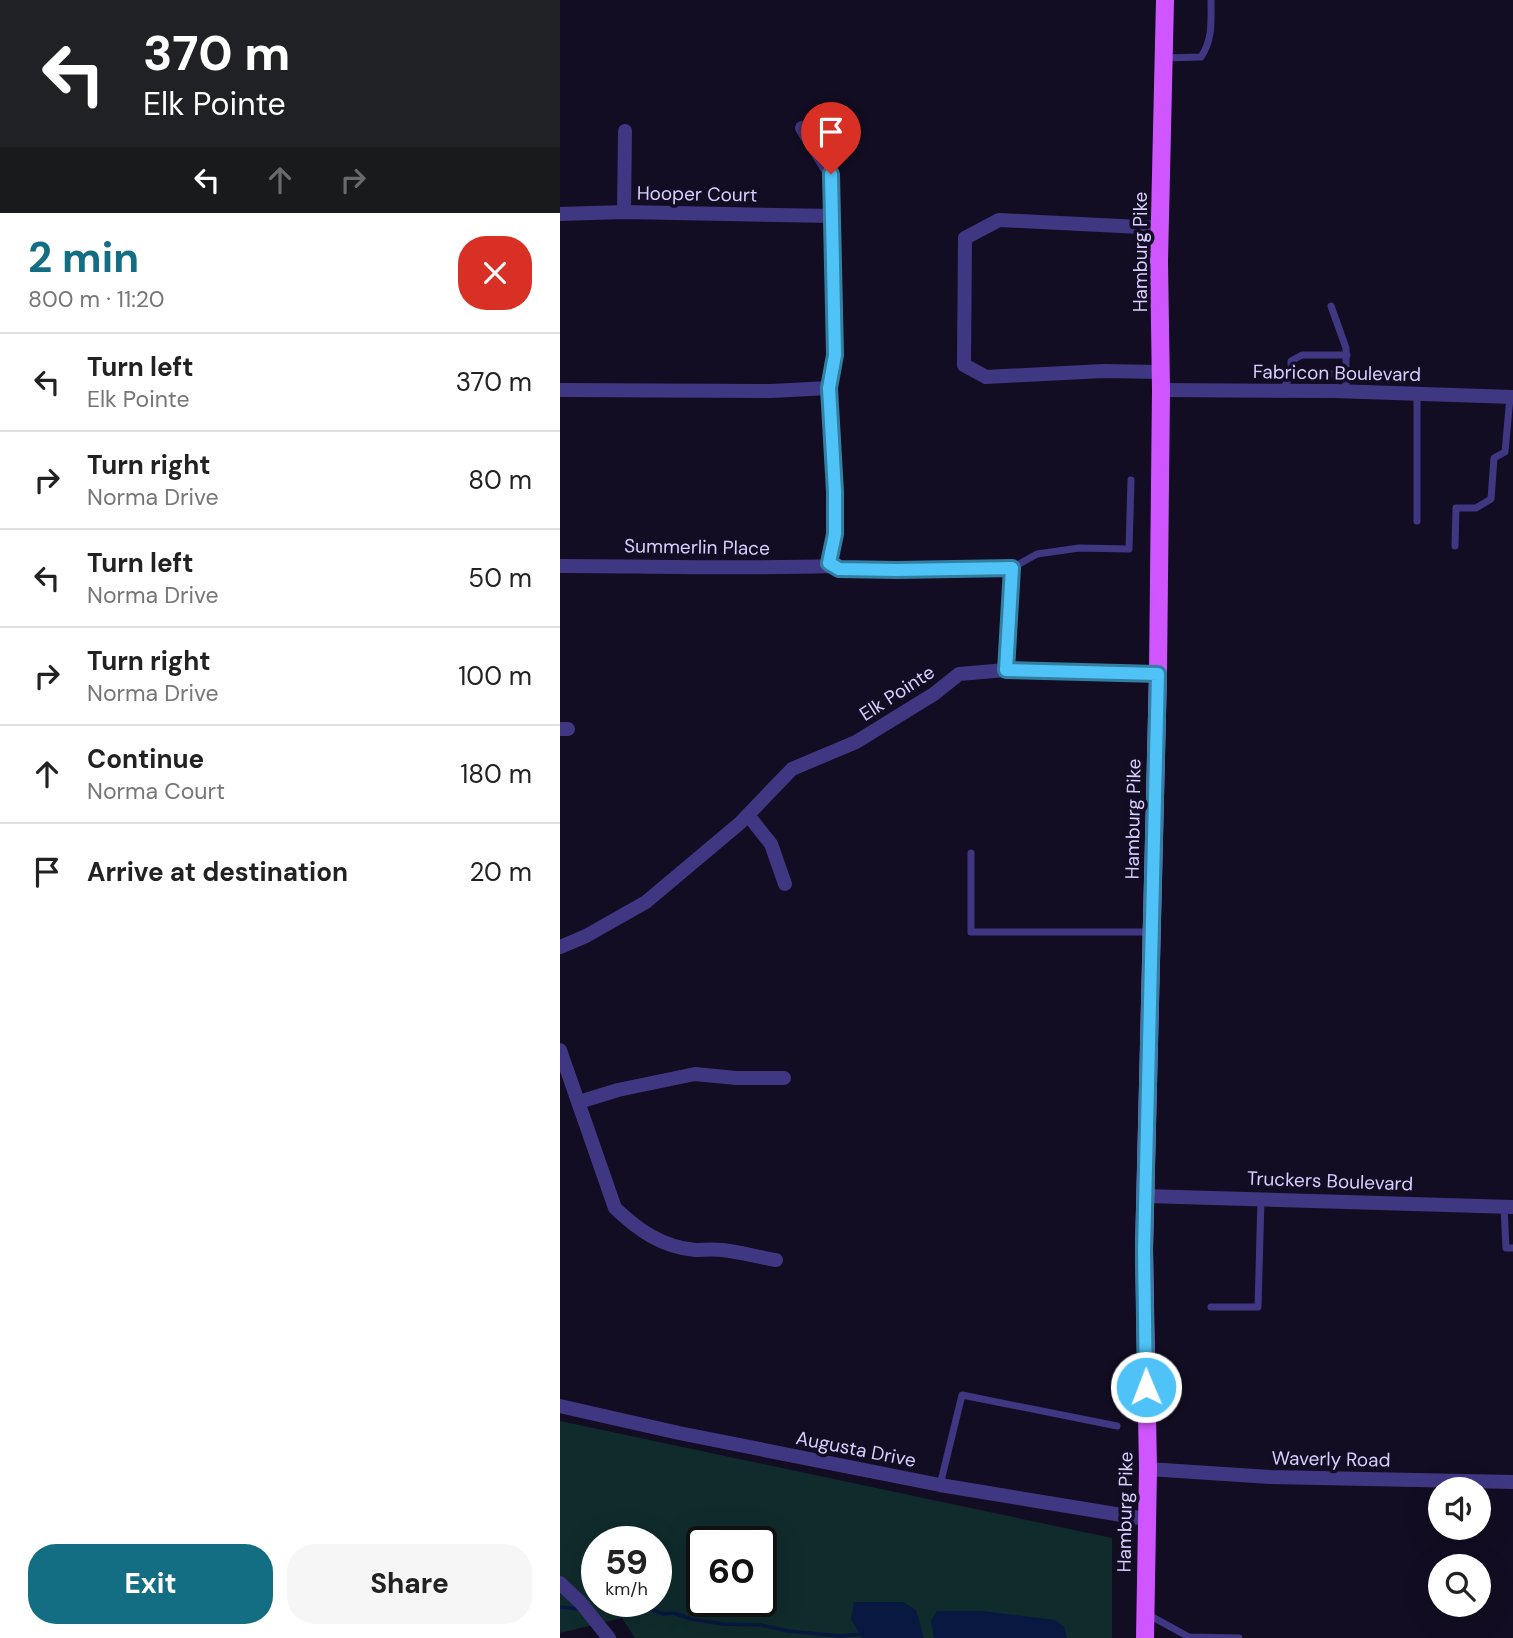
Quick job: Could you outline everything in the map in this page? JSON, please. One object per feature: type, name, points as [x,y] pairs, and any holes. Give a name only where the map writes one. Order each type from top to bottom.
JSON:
[{"type":"main road","name":"Hamburg Pike","points":[[1144,1638],[1148,1469],[1144,1250],[1158,674],[1160,228],[1165,0]]},
{"type":"street","points":[[802,128],[831,174],[835,355],[829,388],[835,534],[829,563],[833,566]]},
{"type":"street","points":[[624,212],[625,131]]},
{"type":"street","name":"Hooper Court","points":[[560,214],[624,212],[833,216]]},
{"type":"street","name":"Fabricon Boulevard","points":[[1160,228],[999,220],[965,238],[964,365],[986,377],[1103,371],[1161,381],[1282,391],[1512,397]]},
{"type":"street","points":[[560,390],[771,391],[829,388]]},
{"type":"street","name":"Summerlin Place","points":[[560,566],[833,566],[839,569],[897,570],[1012,568]]},
{"type":"street","points":[[1006,670],[1012,568]]},
{"type":"street","name":"Elk Pointe","points":[[560,947],[586,936],[646,902],[748,815],[792,769],[856,742],[934,694],[959,674],[1006,670],[1158,674]]},
{"type":"street","points":[[748,815],[771,844],[785,884]]},
{"type":"street","points":[[560,1050],[615,1208],[631,1224],[648,1236],[668,1244],[693,1250],[722,1250],[776,1260]]},
{"type":"street","points":[[579,1102],[618,1090],[695,1074],[736,1078],[784,1078]]},
{"type":"street","name":"Truckers Boulevard","points":[[1146,1196],[1508,1207]]},
{"type":"street","name":"Augusta Drive","points":[[560,1406],[679,1433],[940,1485],[1146,1519]]},
{"type":"street","name":"Waverly Road","points":[[1148,1469],[1269,1477],[1513,1482]]},
{"type":"street","points":[[560,1583],[581,1603],[609,1638]]},
{"type":"lane","points":[[1164,58],[1201,57],[1208,47],[1211,32],[1211,0]]},
{"type":"lane","points":[[1331,306],[1346,355],[1346,391]]},
{"type":"lane","points":[[1282,391],[1291,375],[1291,361],[1302,355],[1346,355]]},
{"type":"lane","points":[[1291,375],[1301,372],[1347,375]]},
{"type":"lane","points":[[1417,521],[1418,394]]},
{"type":"lane","points":[[1455,545],[1456,508],[1476,508],[1491,499],[1494,458],[1505,452],[1512,397]]},
{"type":"lane","points":[[1012,568],[1037,554],[1079,548],[1129,549],[1131,480]]},
{"type":"lane","points":[[971,853],[971,932],[1151,932]]},
{"type":"lane","points":[[1212,1307],[1258,1307],[1261,1199]]},
{"type":"lane","points":[[1508,1207],[1506,1248],[1513,1248]]},
{"type":"lane","points":[[940,1485],[962,1395],[1118,1426]]},
{"type":"lane","points":[[1145,1613],[1189,1637],[1239,1638]]},
{"type":"green space","points":[[560,1421],[1112,1538],[1112,1638],[635,1638],[622,1618],[560,1633]]},
{"type":"water","points":[[854,1602],[903,1602],[916,1610],[924,1638],[862,1638],[851,1619]]},
{"type":"water","points":[[937,1611],[983,1611],[1055,1620],[1064,1627],[1067,1638],[934,1638],[931,1621]]},
{"type":"waterway","points":[[560,1607],[579,1609]]},
{"type":"waterway","points":[[672,1613],[723,1624],[761,1625],[788,1631],[840,1636],[862,1634]]},
{"type":"route","points":[[831,174],[835,355],[829,388],[835,534],[829,563],[839,569],[1012,568],[1006,670],[1158,674],[1144,1250],[1146,1387]]}]
